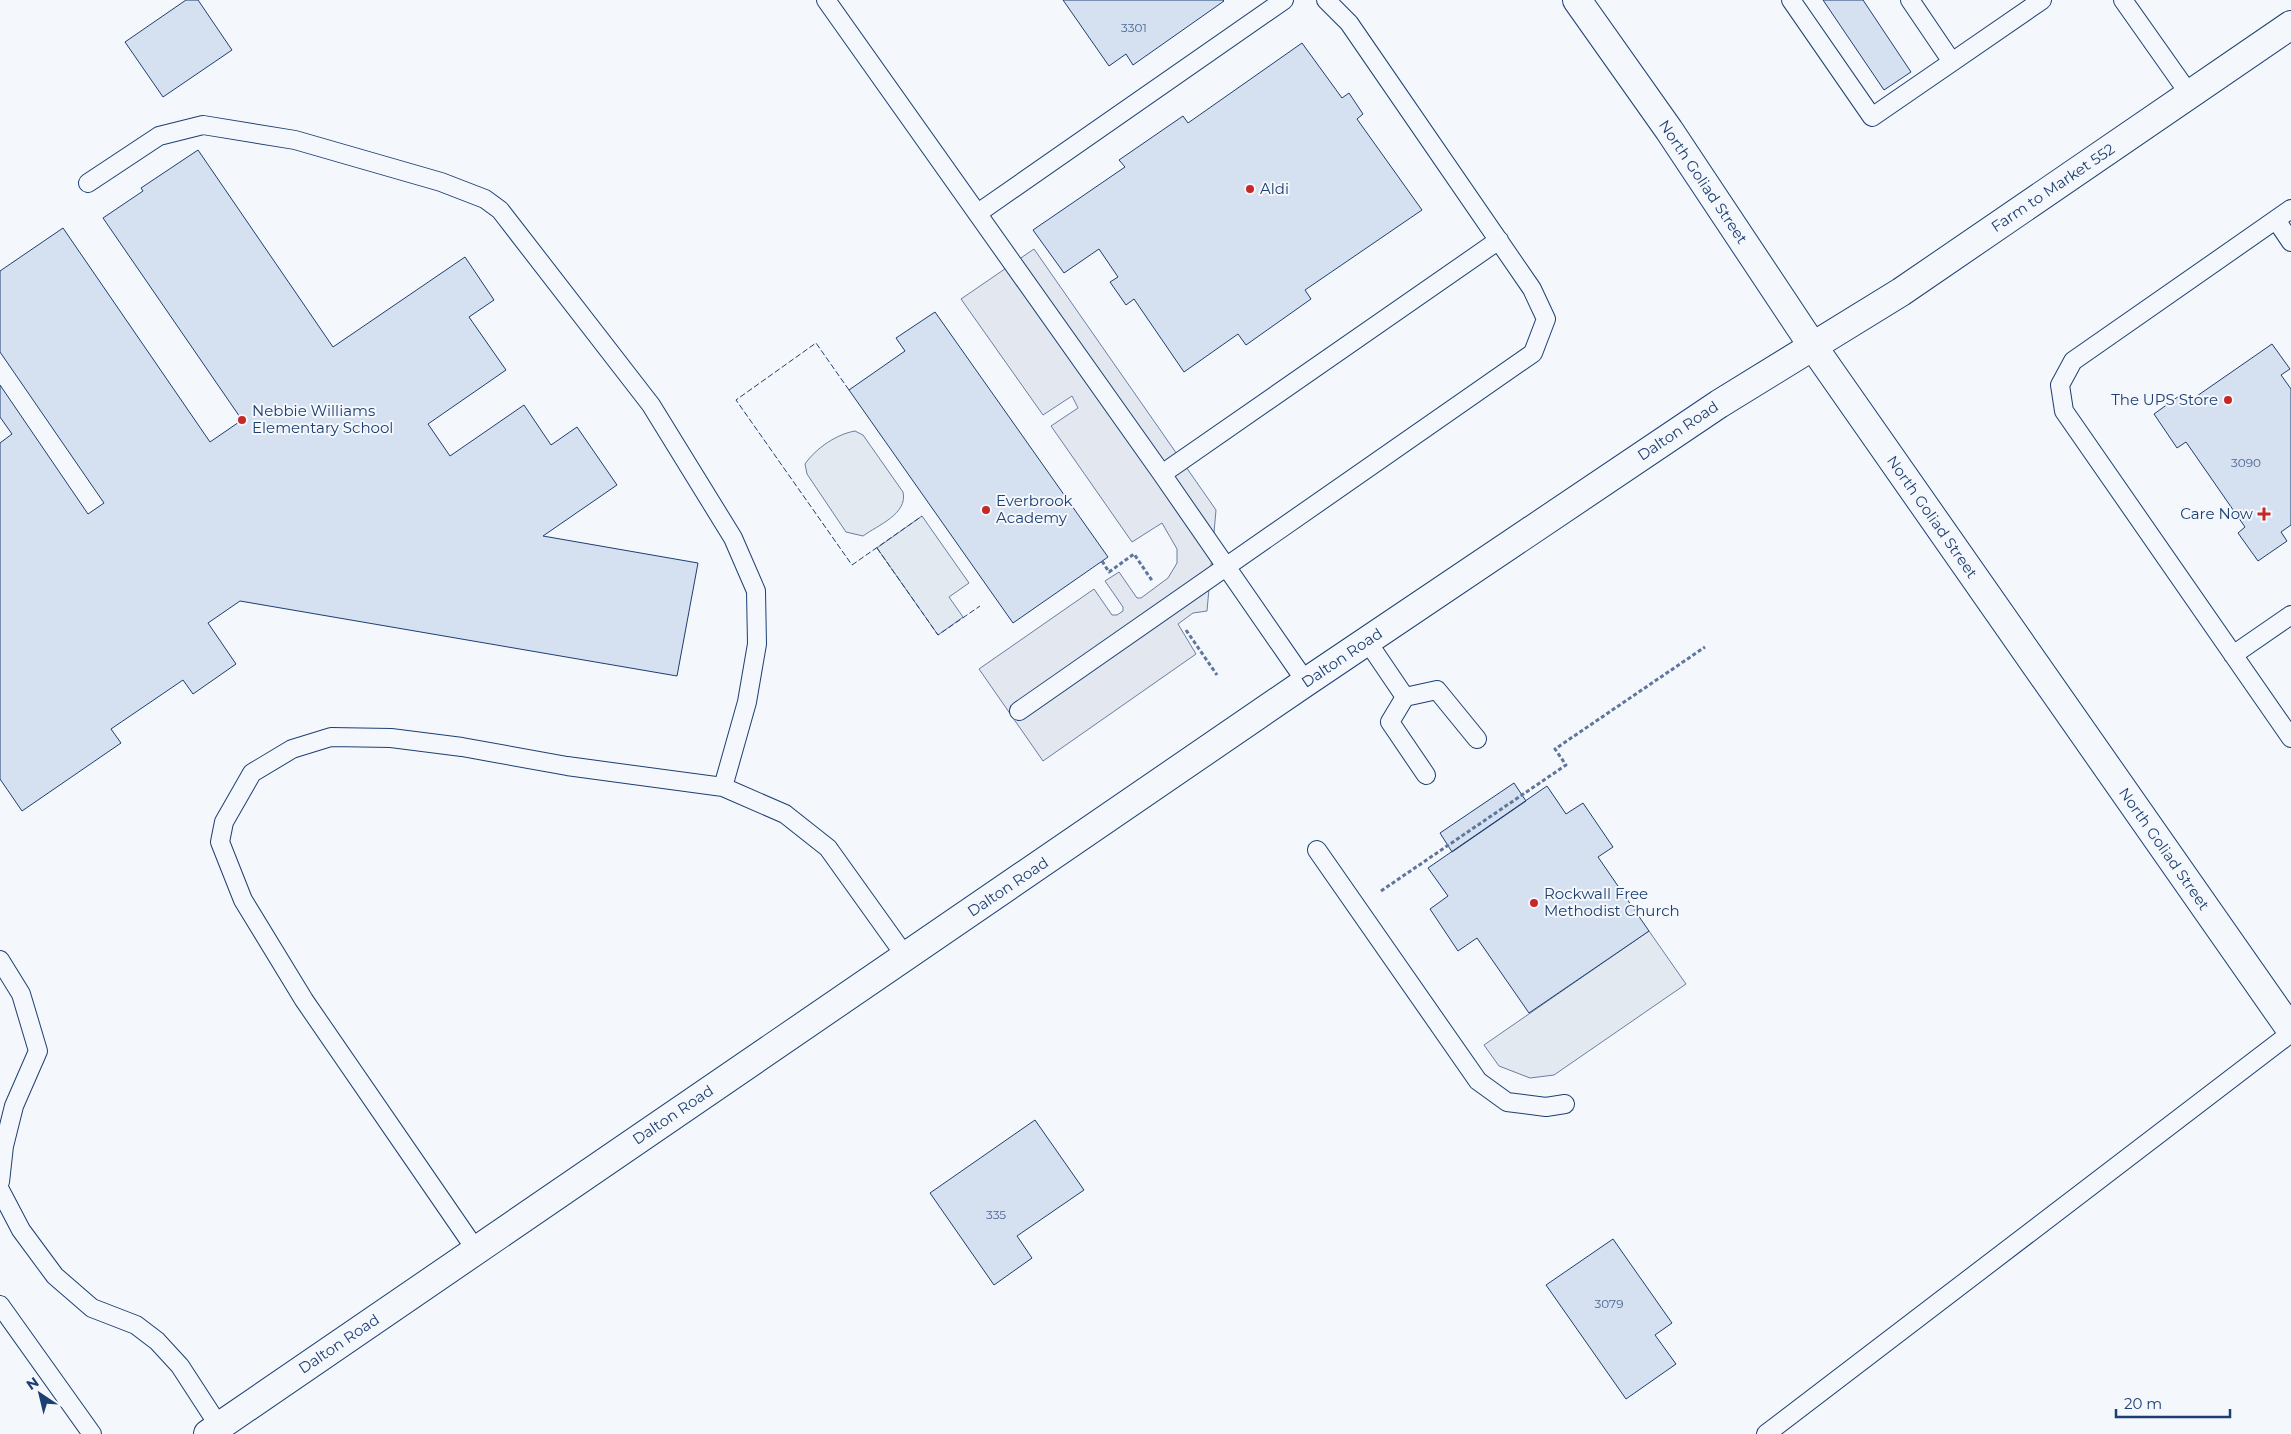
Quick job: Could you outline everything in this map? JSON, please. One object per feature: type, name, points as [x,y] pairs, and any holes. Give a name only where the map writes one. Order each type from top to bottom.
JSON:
[{"type":"street","name":"North Goliad Street","points":[[1577,0],[1669,130],[1812,345],[2291,1032]]},
{"type":"street","name":"Farm to Market 552","points":[[1812,345],[1901,292],[2291,25]]},
{"type":"street","name":"Dalton Road","points":[[214,1430],[1306,682],[1719,404],[1812,345]]},
{"type":"lane","points":[[826,0],[1162,474],[1306,682]]},
{"type":"lane","points":[[978,213],[1284,0]]},
{"type":"lane","points":[[1019,711],[1533,353],[1546,319],[1532,289],[1349,23],[1326,0]]},
{"type":"lane","points":[[1791,0],[1872,116],[2042,0]]},
{"type":"lane","points":[[1910,0],[1952,62]]},
{"type":"lane","points":[[2122,0],[2190,95]]},
{"type":"lane","points":[[88,182],[159,136],[203,125],[295,140],[441,182],[485,199],[500,210],[651,404],[733,538],[756,591],[757,644],[746,702],[723,787]]},
{"type":"lane","points":[[2291,209],[2074,361],[2060,385],[2064,411],[2291,738]]},
{"type":"lane","points":[[2276,220],[2291,242]]},
{"type":"lane","points":[[1162,474],[1499,240]]},
{"type":"lane","points":[[2234,655],[2291,615]]},
{"type":"lane","points":[[1367,641],[1405,697]]},
{"type":"lane","points":[[1426,776],[1390,722],[1405,697],[1437,690],[1477,739]]},
{"type":"lane","points":[[476,1250],[304,1000],[244,900],[220,842],[224,822],[252,773],[292,749],[331,737],[391,738],[462,747],[566,766],[723,787],[784,814],[828,848],[906,957]]},
{"type":"lane","points":[[1318,850],[1478,1080],[1507,1102],[1546,1107],[1565,1104]]},
{"type":"lane","points":[[0,960],[21,994],[38,1051],[14,1106],[4,1146],[0,1182]]},
{"type":"lane","points":[[1766,1434],[2291,1032]]},
{"type":"lane","points":[[0,1190],[21,1230],[56,1276],[92,1308],[136,1324],[158,1341],[180,1366],[214,1430]]},
{"type":"lane","points":[[0,1305],[92,1434]]},
{"type":"path","points":[[1357,907],[1566,764],[1555,749],[1705,647]]},
{"type":"shaded area","points":[[1034,249],[1216,510],[1207,611],[1193,613],[1178,624],[1196,654],[1043,761],[979,669],[1094,589],[1112,615],[1117,615],[1123,611],[1123,607],[1105,581],[1119,572],[1137,598],[1141,598],[1168,578],[1177,563],[1177,549],[1162,523],[1132,542],[1051,426],[1078,408],[1072,396],[1043,415],[961,299]]},
{"type":"shaded area","points":[[855,431],[863,435],[903,492],[901,507],[896,513],[863,536],[846,532],[807,474],[805,464],[827,443],[841,435]]},
{"type":"shaded area","points":[[922,516],[969,583],[949,597],[963,617],[938,635],[877,548]]},
{"type":"shaded area","points":[[1649,931],[1686,984],[1554,1075],[1530,1078],[1499,1066],[1484,1045]]},
{"type":"building","points":[[186,0],[198,0],[232,50],[163,97],[125,42]]},
{"type":"building","points":[[1063,0],[1224,1],[1133,65],[1126,54],[1109,66]]},
{"type":"building","points":[[1823,0],[1863,0],[1911,72],[1884,90]]},
{"type":"building","name":"Aldi","points":[[1302,43],[1342,98],[1349,93],[1363,114],[1357,119],[1422,210],[1305,290],[1311,299],[1246,345],[1238,334],[1184,372],[1134,299],[1126,305],[1110,282],[1118,277],[1099,249],[1064,273],[1033,230],[1125,167],[1119,160],[1183,116],[1188,123]]},
{"type":"building","points":[[198,150],[333,347],[465,257],[494,300],[469,317],[506,370],[428,424],[450,456],[524,405],[551,445],[577,427],[617,485],[543,536],[698,563],[677,676],[240,601],[208,623],[236,664],[193,694],[183,680],[111,729],[121,743],[22,811],[0,779],[0,443],[12,434],[0,417],[0,385],[88,514],[104,503],[0,352],[0,271],[63,228],[210,442],[242,420],[103,218],[143,191],[141,188]]},
{"type":"building","points":[[935,312],[1108,557],[1013,623],[849,390],[905,351],[896,338]]},
{"type":"building","points":[[2272,344],[2290,369],[2281,375],[2291,389],[2291,525],[2281,532],[2287,541],[2258,561],[2238,533],[2245,527],[2186,442],[2177,448],[2154,414],[2179,396],[2184,405]]},
{"type":"building","points":[[1514,783],[1526,801],[1452,852],[1440,833]]},
{"type":"building","name":"Rockwall Free Methodist Church","points":[[1547,786],[1566,814],[1583,803],[1613,847],[1598,857],[1649,931],[1529,1013],[1477,938],[1458,951],[1430,909],[1448,896],[1428,868]]},
{"type":"building","points":[[1035,1120],[1084,1190],[1017,1236],[1032,1258],[994,1285],[930,1193]]},
{"type":"building","points":[[1613,1239],[1672,1323],[1655,1335],[1676,1364],[1626,1399],[1546,1285]]},
{"type":"fence","points":[[849,390],[816,343],[736,400],[852,565],[922,516]]},
{"type":"fence","points":[[877,548],[938,635],[980,606]]},
{"type":"place","name":"Aldi","points":[[1250,189]]},
{"type":"place","name":"The UPS Store","points":[[2228,400]]},
{"type":"place","name":"Nebbie Williams Elementary School","points":[[242,420]]},
{"type":"place","name":"Everbrook Academy","points":[[986,510]]},
{"type":"place","name":"Care Now","points":[[2264,514]]},
{"type":"place","name":"Rockwall Free Methodist Church","points":[[1534,903]]}]
